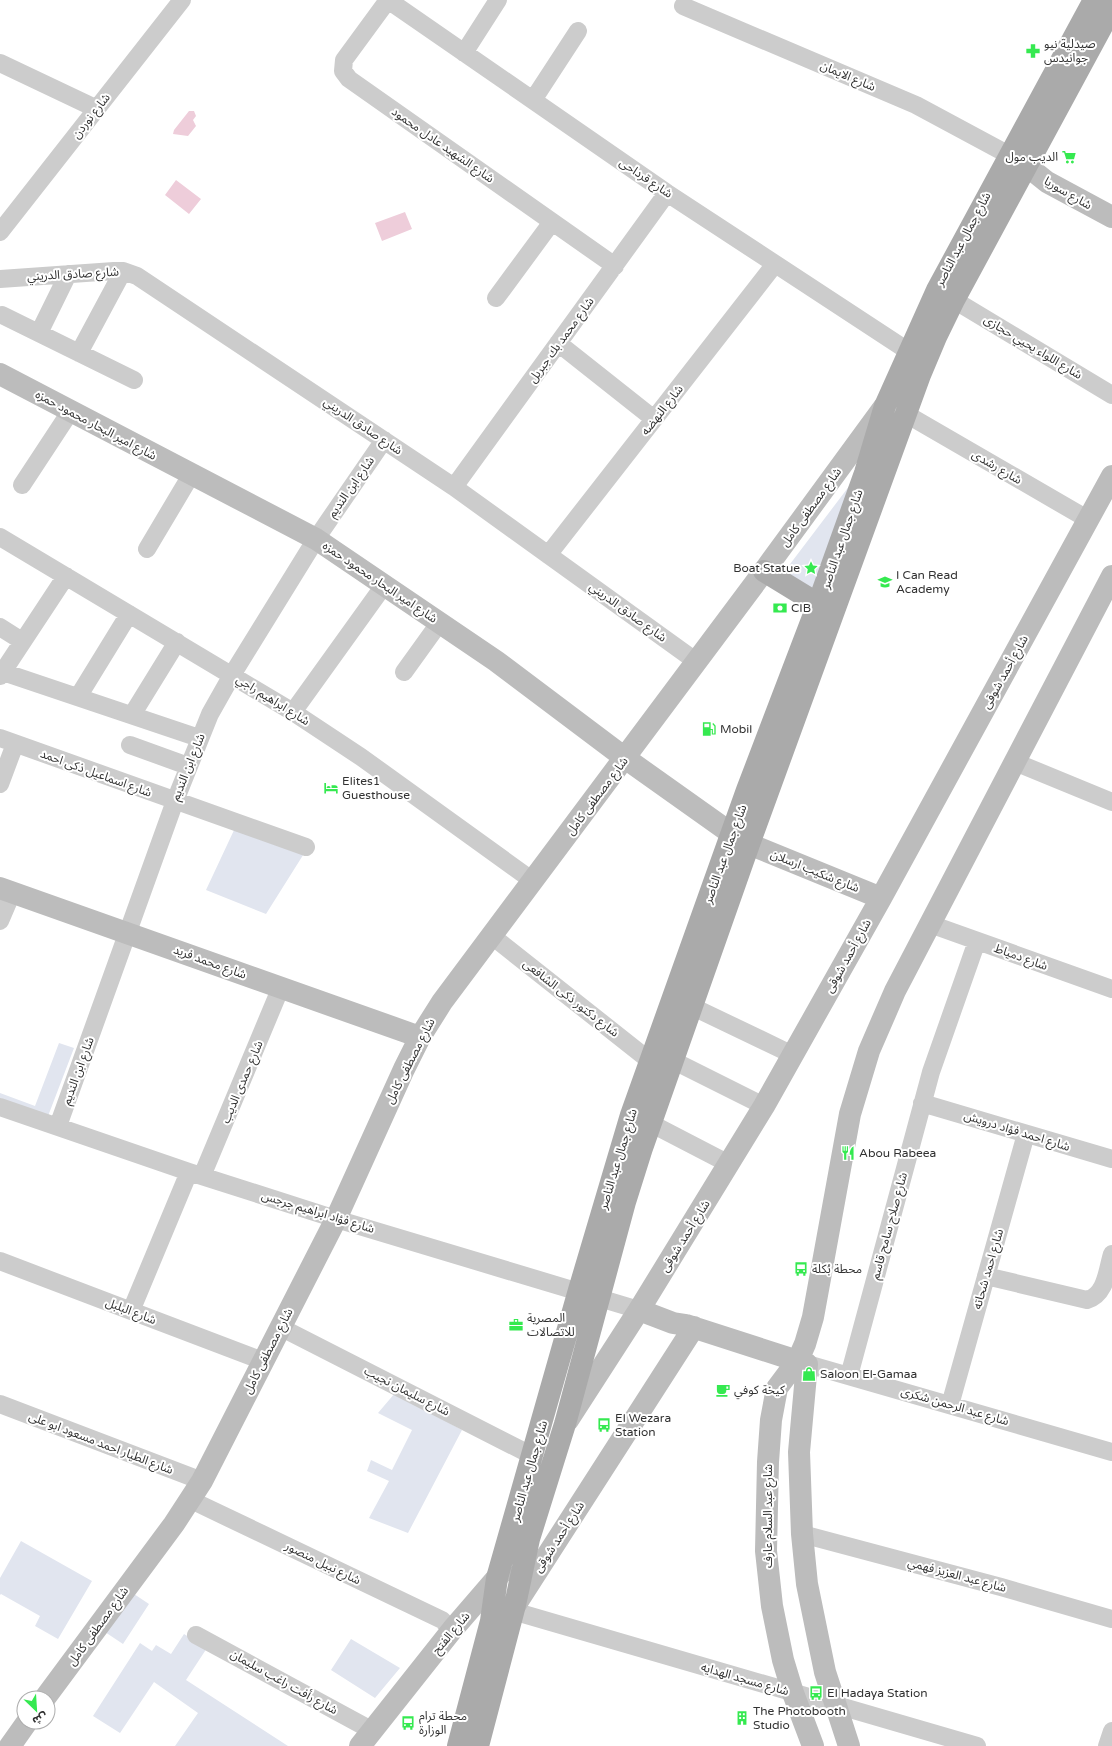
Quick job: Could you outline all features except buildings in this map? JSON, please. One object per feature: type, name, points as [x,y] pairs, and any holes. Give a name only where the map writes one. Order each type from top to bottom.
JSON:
[{"type":"main road","name":"شارع جمال عبد الناصر","points":[[458,1746],[491,1620],[498,1578],[534,1456],[579,1290],[618,1156],[650,1061],[740,839],[826,607],[906,414],[936,336],[1094,0]]},
{"type":"main road","name":"شارع جمال عبد الناصر","points":[[826,607],[885,406],[936,290],[1018,161],[1112,8]]},
{"type":"main road","points":[[764,571],[826,607]]},
{"type":"main road","name":"شارع جمال عبد الناصر","points":[[478,1746],[514,1608],[530,1539],[565,1424],[625,1202],[650,1123],[691,1006],[740,839]]},
{"type":"street","name":"شارع نوردن","points":[[0,232],[182,0]]},
{"type":"street","name":"شارع قرداحى","points":[[388,0],[667,193],[908,351]]},
{"type":"street","name":"شارع الشهيد عادل محمود","points":[[388,0],[344,60],[343,71],[346,75],[615,266]]},
{"type":"street","points":[[464,53],[498,0]]},
{"type":"street","name":"شارع الايمان","points":[[683,6],[916,105],[1018,161]]},
{"type":"street","points":[[533,100],[578,31]]},
{"type":"street","points":[[0,63],[97,109]]},
{"type":"street","name":"شارع سوريا","points":[[1018,161],[1047,182],[1112,217]]},
{"type":"street","name":"شارع محمد بك جبريل","points":[[454,487],[667,193]]},
{"type":"street","points":[[496,298],[552,222]]},
{"type":"street","name":"شارع النهضه","points":[[548,555],[775,264]]},
{"type":"street","points":[[79,353],[123,271]]},
{"type":"street","name":"شارع صادق الدريني","points":[[0,279],[123,271],[137,276],[454,487],[697,662]]},
{"type":"street","points":[[39,333],[68,274]]},
{"type":"street","name":"شارع اللواء يحيي حجازى","points":[[954,300],[1112,395]]},
{"type":"street","points":[[2,315],[134,380]]},
{"type":"street","points":[[558,343],[654,420]]},
{"type":"street","name":"شارع امير البحار محمود حمزه","points":[[0,374],[70,412],[316,539],[440,622],[625,758],[740,839]]},
{"type":"street","name":"شارع مصطفى كامل","points":[[51,1690],[191,1500],[202,1481],[336,1219],[420,1037],[442,1002],[697,662],[885,406]]},
{"type":"street","points":[[22,485],[70,412]]},
{"type":"street","name":"شارع رشدى","points":[[906,414],[1089,520]]},
{"type":"street","name":"شارع ابن النديم","points":[[58,1126],[174,801],[210,714],[232,675],[316,539],[384,440]]},
{"type":"street","points":[[147,549],[191,474]]},
{"type":"street","name":"شارع أحمد شوقى","points":[[565,1424],[639,1310],[764,1106],[881,898],[1112,476]]},
{"type":"street","name":"شارع ابراهيم راجي","points":[[0,537],[293,712],[361,757],[533,881]]},
{"type":"street","points":[[66,576],[1,673],[78,697],[199,738]]},
{"type":"street","points":[[849,1746],[825,1672],[807,1584],[802,1534],[799,1452],[802,1362],[805,1344],[813,1317],[845,1140],[859,1082],[881,1020],[1112,576]]},
{"type":"street","points":[[293,712],[385,584]]},
{"type":"street","points":[[78,697],[129,614]]},
{"type":"street","points":[[404,672],[440,622]]},
{"type":"street","points":[[0,627],[22,641]]},
{"type":"street","points":[[132,715],[177,642]]},
{"type":"street","points":[[0,784],[7,741]]},
{"type":"street","name":"شارع اسماعيل ذكى احمد","points":[[7,741],[306,847]]},
{"type":"street","points":[[130,745],[188,766]]},
{"type":"street","points":[[1015,762],[1112,802]]},
{"type":"street","name":"شارع شكيب ارسلان","points":[[740,839],[881,898]]},
{"type":"street","points":[[0,921],[6,891]]},
{"type":"street","name":"شارع محمد فريد","points":[[6,891],[420,1037]]},
{"type":"street","name":"شارع دمياط","points":[[930,924],[1112,990]]},
{"type":"street","name":"شارع دكتور ذكى الشافعى","points":[[492,936],[650,1061]]},
{"type":"street","name":"شارع صلاح سامح قاسم","points":[[849,1376],[922,1103],[938,1051],[977,941]]},
{"type":"street","name":"شارع حمدى الديب","points":[[131,1311],[196,1174],[281,987]]},
{"type":"street","points":[[691,1006],[793,1055]]},
{"type":"street","points":[[672,1060],[764,1106]]},
{"type":"street","name":"شارع احمد فؤاد درويش","points":[[922,1103],[1112,1159]]},
{"type":"street","name":"شارع فؤاد ابراهيم جرجس","points":[[0,1107],[196,1174],[336,1219],[579,1290],[639,1310]]},
{"type":"street","points":[[650,1123],[729,1164]]},
{"type":"street","name":"شارع احمد شحاته","points":[[950,1405],[1026,1134]]},
{"type":"street","points":[[986,1276],[1087,1300],[1092,1299],[1101,1292],[1112,1254]]},
{"type":"street","name":"شارع البلبل","points":[[0,1261],[263,1361]]},
{"type":"street","name":"شارع عبد الرحمن شكرى","points":[[639,1310],[673,1323],[694,1327],[802,1362],[1112,1452]]},
{"type":"street","name":"شارع سليمان نجيب","points":[[280,1327],[534,1456]]},
{"type":"street","name":"شارع أحمد شوقى","points":[[514,1608],[694,1327]]},
{"type":"street","name":"شارع عبد السلام عارف","points":[[802,1362],[777,1388],[771,1420],[766,1495],[766,1551],[772,1606],[793,1693],[813,1746]]},
{"type":"street","name":"شارع الطيار احمد مسعود ابو على","points":[[0,1404],[202,1481]]},
{"type":"street","name":"شارع نبيل منصور","points":[[191,1500],[442,1620],[452,1630]]},
{"type":"street","name":"شارع الفتح","points":[[366,1738],[452,1630],[498,1578],[537,1517]]},
{"type":"street","name":"شارع عبد العزيز فهمي","points":[[802,1534],[1001,1587],[1112,1619]]},
{"type":"street","name":"شارع مسجد الهدايه","points":[[514,1608],[793,1693],[977,1746]]},
{"type":"street","name":"شارع رأفت راغب سليمان","points":[[196,1635],[366,1738]]},
{"type":"street","points":[[1107,1746],[1112,1731]]},
{"type":"shaded area","points":[[189,111],[194,111],[196,116],[193,120],[196,126],[188,136],[173,134],[174,130]]},
{"type":"shaded area","points":[[176,180],[201,199],[189,214],[165,195]]},
{"type":"shaded area","points":[[405,212],[412,229],[382,241],[375,223]]},
{"type":"shaded area","points":[[850,485],[818,592],[781,576]]},
{"type":"shaded area","points":[[235,828],[305,852],[266,914],[206,890]]},
{"type":"shaded area","points":[[59,1043],[74,1048],[45,1124],[0,1107],[0,1093],[35,1106]]},
{"type":"shaded area","points":[[395,1393],[462,1430],[408,1533],[369,1518],[389,1481],[367,1471],[371,1460],[392,1470],[412,1430],[378,1413]]},
{"type":"shaded area","points":[[21,1541],[92,1581],[58,1639],[35,1626],[40,1616],[1,1594],[0,1595],[0,1578]]},
{"type":"shaded area","points":[[131,1592],[149,1604],[123,1644],[105,1632]]},
{"type":"shaded area","points":[[184,1634],[207,1648],[186,1680],[288,1746],[175,1746],[198,1713],[154,1682],[120,1733],[93,1716],[140,1643],[152,1651],[156,1645],[171,1654]]},
{"type":"shaded area","points":[[351,1639],[400,1668],[375,1698],[331,1670]]},
{"type":"place","name":"صيدلية نيو جوانيدس","points":[[1033,51]]},
{"type":"place","name":"الديب مول","points":[[1069,157]]},
{"type":"place","name":"Boat Statue","points":[[811,568]]},
{"type":"place","name":"I Can Read Academy","points":[[885,582]]},
{"type":"place","name":"CIB","points":[[780,608]]},
{"type":"place","name":"Mobil","points":[[709,729]]},
{"type":"place","name":"Elites1 Guesthouse","points":[[331,788]]},
{"type":"place","name":"Abou Rabeea","points":[[848,1153]]},
{"type":"place","name":"محطة بُكلة","points":[[801,1269]]},
{"type":"place","name":"المصرية للاتصالات","points":[[516,1325]]},
{"type":"place","name":"Saloon El-Gamaa","points":[[809,1374]]},
{"type":"place","name":"كيخة كوفي","points":[[723,1390]]},
{"type":"place","name":"El Wezara Station","points":[[604,1425]]},
{"type":"place","name":"El Hadaya Station","points":[[816,1693]]},
{"type":"place","name":"The Photobooth Studio","points":[[742,1718]]},
{"type":"place","name":"محطة ترام الوزارة","points":[[408,1723]]}]
